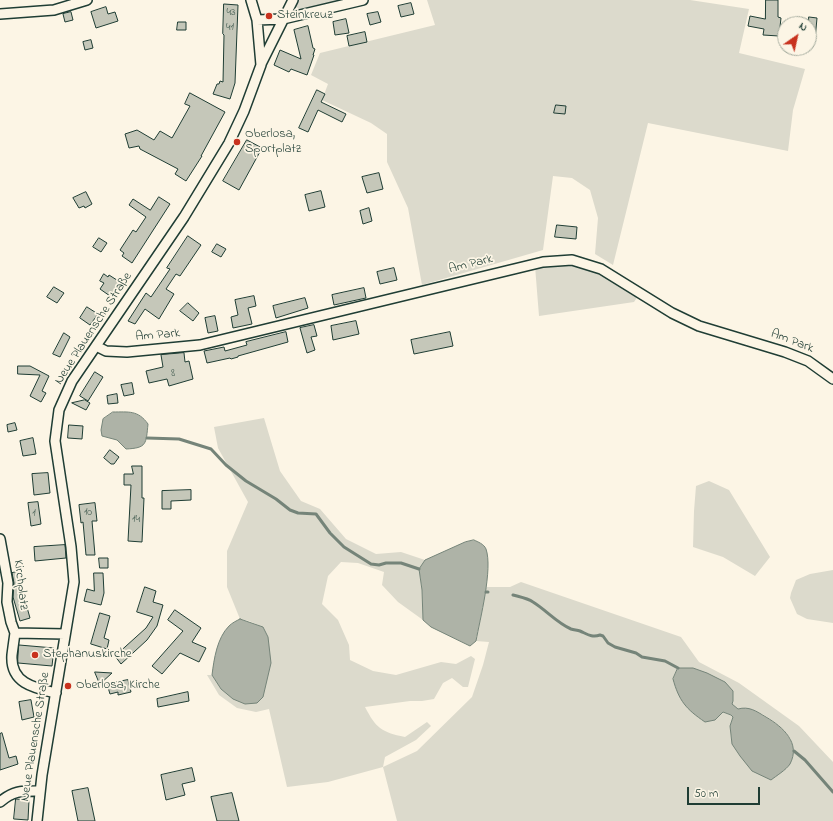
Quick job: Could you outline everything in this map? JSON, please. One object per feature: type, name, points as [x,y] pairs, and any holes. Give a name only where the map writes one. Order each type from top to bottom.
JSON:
[{"type":"street","points":[[0,14],[54,10],[86,0]]},
{"type":"street","name":"Neue Plauensche Straße","points":[[37,821],[40,791],[74,582],[71,547],[55,441],[59,410],[72,381],[184,217],[229,143],[244,111],[261,65],[257,20],[251,0]]},
{"type":"street","points":[[261,65],[293,0]]},
{"type":"street","points":[[257,20],[283,19],[363,0]]},
{"type":"street","name":"Am Park","points":[[96,346],[106,351],[127,352],[200,345],[528,265],[543,262],[572,260],[601,269],[672,313],[699,326],[785,352],[808,361],[833,378]]},
{"type":"street","name":"Kirchplatz","points":[[0,539],[8,583],[7,602],[15,633],[12,656],[14,670],[22,680],[32,688],[56,693]]},
{"type":"street","points":[[15,633],[65,634]]},
{"type":"street","points":[[0,802],[6,797],[20,790],[40,791]]},
{"type":"shaded area","points":[[298,0],[344,0],[300,10],[295,6]]},
{"type":"shaded area","points":[[427,0],[690,0],[749,9],[739,53],[805,69],[793,110],[788,151],[648,123],[613,265],[595,254],[598,218],[590,190],[572,178],[553,176],[543,250],[422,285],[408,208],[387,162],[387,134],[371,123],[322,100],[328,84],[311,75],[320,53],[435,25]]},
{"type":"shaded area","points":[[570,263],[607,277],[638,296],[634,302],[539,316],[535,266]]},
{"type":"shaded area","points":[[113,412],[133,413],[144,419],[148,424],[146,440],[142,446],[126,449],[117,440],[102,436],[101,430],[103,419]]},
{"type":"shaded area","points":[[264,418],[280,471],[301,501],[320,509],[346,539],[376,554],[401,552],[425,560],[419,569],[422,590],[423,620],[398,602],[382,585],[384,572],[358,563],[341,562],[328,576],[322,604],[338,620],[349,645],[350,660],[373,671],[396,675],[441,662],[456,664],[471,656],[475,659],[468,687],[463,687],[452,678],[443,683],[434,699],[365,707],[376,724],[380,728],[390,733],[405,737],[427,722],[431,726],[416,740],[385,757],[383,767],[328,782],[287,787],[269,709],[256,712],[237,708],[219,695],[207,675],[212,675],[221,689],[268,637],[263,627],[240,619],[227,587],[227,551],[248,502],[218,448],[214,427]]},
{"type":"shaded area","points":[[709,481],[729,490],[770,557],[755,576],[723,557],[693,547],[696,486]]},
{"type":"shaded area","points":[[474,540],[482,544],[486,549],[488,569],[476,641],[470,646],[431,627],[423,620],[422,590],[419,569],[425,560],[465,542]]},
{"type":"shaded area","points":[[833,570],[833,623],[807,619],[797,614],[790,598],[796,580],[810,574]]},
{"type":"shaded area","points":[[521,582],[681,637],[699,662],[739,683],[799,726],[833,762],[833,821],[397,821],[383,767],[417,751],[472,697],[489,642],[476,641],[486,587],[510,587]],"holes":[[[693,668],[725,682],[733,701],[731,704],[738,709],[752,710],[767,717],[781,727],[791,739],[740,756],[734,747],[731,738],[731,723],[733,717],[723,712],[714,720]]]},
{"type":"shaded area","points":[[240,619],[263,627],[268,637],[271,663],[263,697],[257,703],[245,704],[233,699],[221,689],[212,675],[215,656],[222,636],[229,626]]},
{"type":"shaded area","points":[[678,668],[693,668],[725,682],[733,691],[732,704],[738,709],[746,708],[759,713],[784,731],[792,743],[793,756],[790,764],[784,771],[771,780],[752,771],[732,744],[730,726],[733,717],[731,715],[723,712],[715,720],[705,722],[684,704],[675,687],[673,679]]},
{"type":"building","points":[[766,0],[778,0],[777,36],[763,35],[764,29],[748,26],[750,16],[765,19]]},
{"type":"building","points":[[411,3],[414,14],[401,17],[398,6]]},
{"type":"building","points":[[224,4],[238,5],[235,83],[230,99],[213,94],[217,84],[219,84],[220,81],[223,82]]},
{"type":"building","points":[[106,7],[108,14],[115,12],[118,21],[96,28],[91,12]]},
{"type":"building","points":[[71,12],[73,20],[65,22],[63,14]]},
{"type":"building","points":[[378,12],[381,22],[370,25],[367,14]]},
{"type":"building","points":[[346,19],[349,33],[335,35],[333,22]]},
{"type":"building","points":[[178,22],[186,22],[186,30],[177,30]]},
{"type":"building","points":[[308,26],[313,48],[315,49],[307,75],[291,69],[289,72],[274,65],[280,50],[301,59],[294,30]]},
{"type":"building","points":[[365,32],[367,42],[349,46],[347,36]]},
{"type":"building","points":[[91,40],[93,48],[85,50],[83,42]]},
{"type":"building","points":[[317,90],[325,94],[321,102],[346,114],[342,122],[318,110],[308,132],[299,128]]},
{"type":"building","points":[[190,93],[225,112],[202,156],[186,181],[175,174],[178,169],[140,149],[139,146],[129,148],[125,134],[137,130],[154,140],[160,131],[172,138],[190,106],[185,104]]},
{"type":"building","points":[[556,105],[566,106],[565,114],[554,113]]},
{"type":"building","points":[[247,140],[262,148],[239,190],[223,181]]},
{"type":"building","points":[[379,173],[383,189],[367,193],[362,177]]},
{"type":"building","points":[[321,191],[325,207],[309,211],[305,195]]},
{"type":"building","points":[[86,192],[92,204],[85,208],[84,206],[79,208],[73,198]]},
{"type":"building","points":[[159,197],[170,204],[132,263],[122,256],[124,253],[120,250],[133,230],[136,232],[146,217],[129,205],[133,199],[150,210]]},
{"type":"building","points":[[369,208],[372,221],[363,224],[360,211]]},
{"type":"building","points":[[557,225],[577,227],[576,239],[555,237]]},
{"type":"building","points":[[188,236],[201,245],[180,276],[176,274],[166,289],[174,294],[159,319],[145,309],[135,324],[128,321],[146,293],[151,297],[170,269],[167,268]]},
{"type":"building","points":[[99,238],[107,243],[101,252],[93,247]]},
{"type":"building","points":[[217,244],[226,249],[221,257],[212,252]]},
{"type":"building","points":[[394,268],[397,280],[380,284],[377,272]]},
{"type":"building","points":[[104,274],[108,277],[109,275],[120,282],[110,296],[100,289],[104,283],[100,281]]},
{"type":"building","points":[[54,287],[64,293],[57,303],[47,297]]},
{"type":"building","points":[[364,288],[366,298],[334,305],[332,295]]},
{"type":"building","points":[[254,296],[256,306],[248,308],[252,324],[233,328],[231,317],[238,315],[235,300]]},
{"type":"building","points":[[305,298],[308,308],[276,318],[273,306]]},
{"type":"building","points":[[188,303],[199,313],[193,321],[180,311]]},
{"type":"building","points":[[87,307],[98,314],[90,325],[80,318]]},
{"type":"building","points":[[215,316],[218,331],[208,333],[205,318]]},
{"type":"building","points":[[356,321],[359,334],[333,340],[331,326]]},
{"type":"building","points":[[314,325],[317,336],[311,337],[315,350],[307,353],[300,328]]},
{"type":"building","points":[[286,332],[288,342],[231,359],[207,363],[204,351],[224,347],[225,351],[247,345],[246,342]]},
{"type":"building","points":[[450,332],[453,346],[414,354],[411,340]]},
{"type":"building","points":[[64,333],[70,337],[60,357],[53,354]]},
{"type":"building","points":[[184,353],[185,362],[189,361],[193,379],[169,386],[167,379],[149,383],[146,371],[163,367],[161,355]]},
{"type":"building","points":[[18,366],[30,366],[49,376],[42,391],[46,393],[41,402],[30,396],[40,375],[18,374]]},
{"type":"building","points":[[95,372],[103,377],[88,401],[80,396]]},
{"type":"building","points":[[132,383],[134,394],[124,396],[121,385]]},
{"type":"building","points":[[117,394],[118,403],[108,404],[107,396]]},
{"type":"building","points":[[85,400],[90,403],[86,410],[72,403]]},
{"type":"building","points":[[15,423],[17,430],[8,432],[7,425]]},
{"type":"building","points":[[69,425],[83,426],[82,439],[68,438]]},
{"type":"building","points":[[33,438],[36,454],[23,456],[20,441]]},
{"type":"building","points":[[110,450],[119,457],[114,464],[111,464],[104,458]]},
{"type":"building","points":[[132,466],[142,466],[142,498],[144,498],[142,542],[128,541],[131,485],[124,485],[124,474],[133,474]]},
{"type":"building","points":[[48,473],[50,493],[34,495],[32,474]]},
{"type":"building","points":[[191,490],[191,500],[171,501],[171,509],[162,509],[162,491]]},
{"type":"building","points":[[38,502],[41,524],[31,526],[28,503]]},
{"type":"building","points":[[95,503],[97,521],[92,521],[95,555],[86,555],[83,522],[81,523],[79,505]]},
{"type":"building","points":[[65,545],[66,558],[35,561],[34,547]]},
{"type":"building","points":[[99,558],[108,558],[108,568],[100,568]]},
{"type":"building","points":[[17,572],[30,618],[20,621],[13,597],[14,583],[12,573]]},
{"type":"building","points":[[94,573],[103,573],[104,593],[101,605],[84,601],[87,589],[94,591]]},
{"type":"building","points":[[145,587],[156,591],[153,602],[163,605],[157,626],[147,640],[121,664],[115,656],[146,628],[153,617],[137,612]]},
{"type":"building","points":[[175,610],[201,628],[192,642],[206,648],[199,662],[180,653],[162,674],[152,666],[183,631],[168,620]]},
{"type":"building","points":[[100,613],[110,616],[104,638],[109,640],[107,649],[91,644]]},
{"type":"building","name":"Stephanuskirche","points":[[19,645],[54,648],[52,666],[18,663]]},
{"type":"building","points":[[95,672],[112,673],[100,684]]},
{"type":"building","points":[[128,680],[131,692],[118,695],[118,692],[110,694],[107,684]]},
{"type":"building","points":[[188,692],[189,701],[158,707],[157,699]]},
{"type":"building","points":[[31,700],[34,717],[22,720],[19,702]]},
{"type":"building","points":[[2,733],[9,758],[16,756],[18,764],[0,770],[0,734]]},
{"type":"building","points":[[192,768],[195,781],[182,784],[185,795],[166,800],[161,775]]},
{"type":"building","points":[[88,788],[95,821],[78,821],[72,791]]},
{"type":"building","points":[[232,793],[239,821],[217,821],[211,797]]},
{"type":"building","points":[[16,799],[29,800],[28,820],[14,819]]},
{"type":"waterway","points":[[147,438],[179,439],[211,449],[226,465],[246,481],[276,499],[290,510],[298,513],[316,514],[330,533],[344,547],[371,564],[379,565],[386,563],[401,563],[419,569]]},
{"type":"waterway","points":[[513,595],[538,605],[571,629],[592,636],[603,636],[608,643],[615,647],[636,653],[642,657],[665,661],[678,668]]},
{"type":"waterway","points":[[794,751],[805,760],[833,792]]},
{"type":"place","name":"Steinkreuz","points":[[269,16]]},
{"type":"place","name":"Oberlosa, Sportplatz","points":[[237,142]]},
{"type":"place","name":"Stephanuskirche","points":[[35,655]]},
{"type":"place","name":"Oberlosa, Kirche","points":[[68,686]]}]
